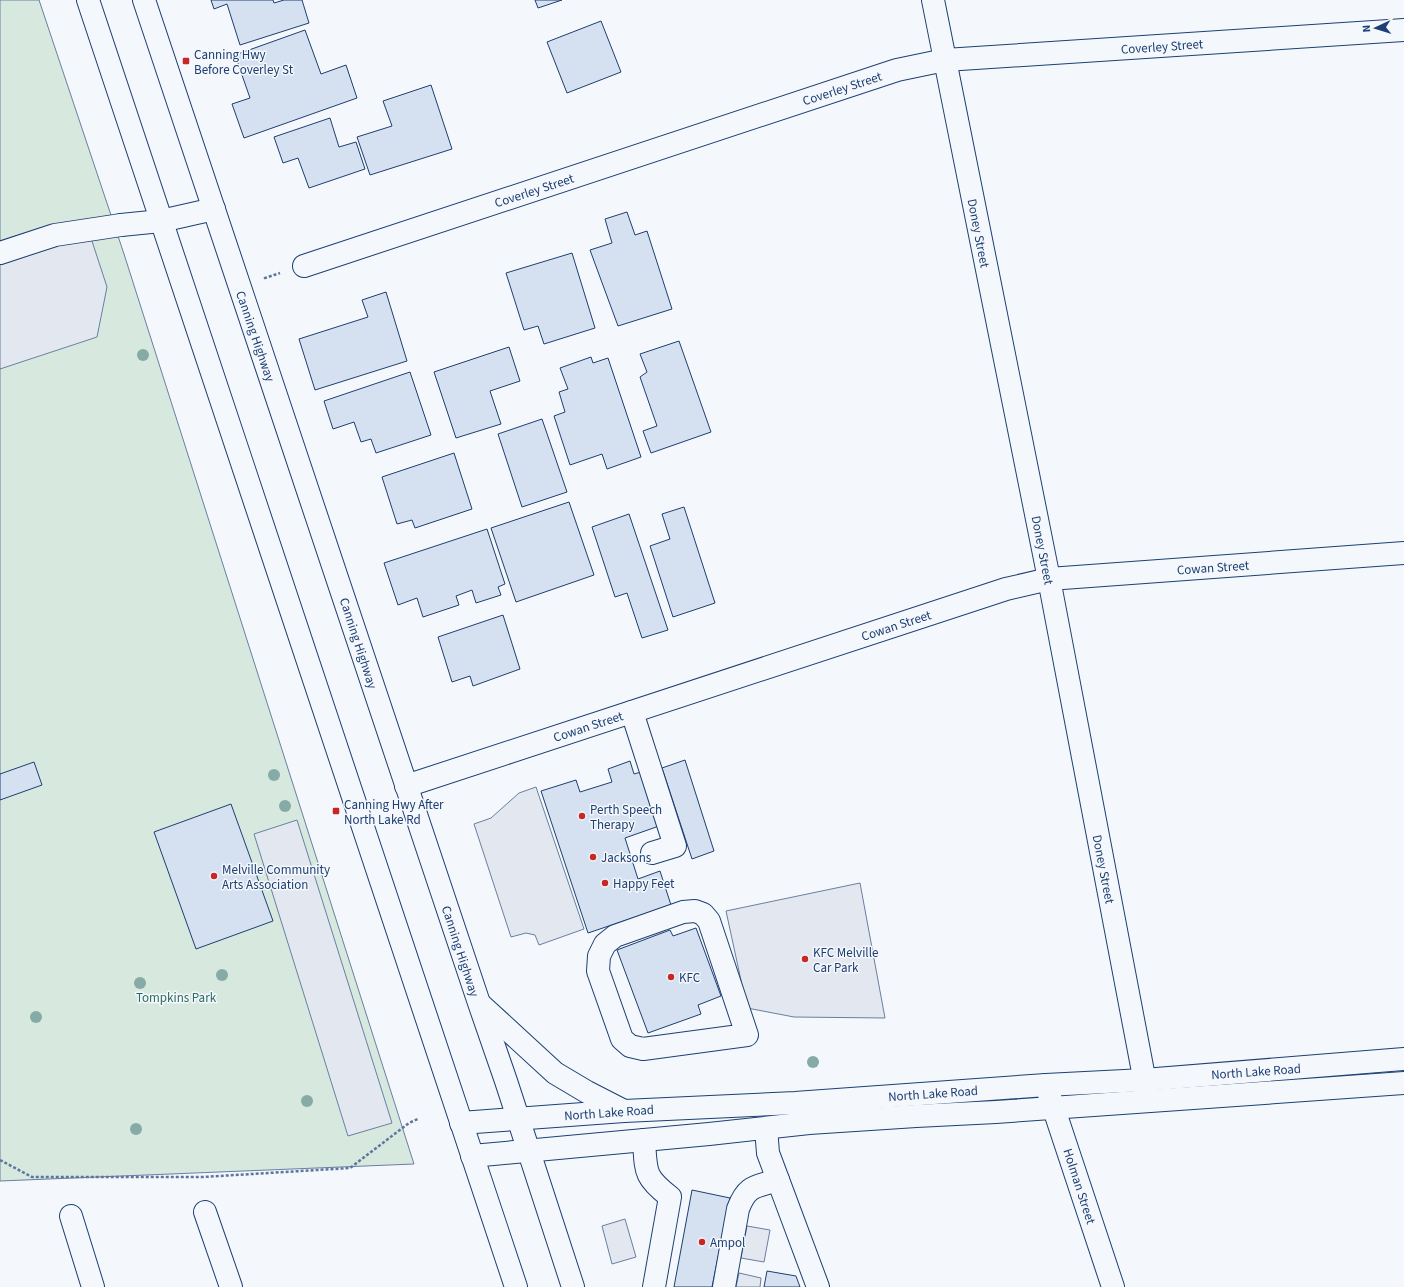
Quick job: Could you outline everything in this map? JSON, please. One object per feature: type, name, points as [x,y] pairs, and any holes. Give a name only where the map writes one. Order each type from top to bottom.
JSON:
[{"type":"main road","points":[[88,0],[516,1287]]},
{"type":"main road","name":"Canning Highway","points":[[144,0],[573,1287]]},
{"type":"main road","name":"Doney Street","points":[[933,0],[1049,579],[1149,1102]]},
{"type":"main road","name":"Coverley Street","points":[[304,266],[897,70],[945,60],[1404,30]]},
{"type":"main road","points":[[0,253],[55,235],[121,224],[161,221],[214,209]]},
{"type":"main road","name":"Cowan Street","points":[[406,786],[1006,589],[1049,579],[1404,553]]},
{"type":"main road","points":[[632,712],[675,846],[652,853]]},
{"type":"main road","points":[[695,911],[703,914],[709,921],[748,1034],[643,1049],[630,1046],[622,1039],[598,971],[599,956],[605,944],[616,936],[683,912],[695,911]]},
{"type":"main road","points":[[479,1003],[555,1073],[587,1092],[624,1111]]},
{"type":"main road","name":"North Lake Road","points":[[462,1123],[624,1111],[795,1103],[1046,1085],[1144,1080],[1404,1060]]},
{"type":"main road","name":"North Lake Road","points":[[472,1156],[809,1123],[1149,1102],[1404,1083]]},
{"type":"main road","name":"Holman Street","points":[[1046,1085],[1113,1287]]},
{"type":"main road","points":[[766,1128],[768,1153],[818,1287]]},
{"type":"main road","points":[[644,1140],[646,1168],[649,1178],[657,1187],[670,1197],[654,1287]]},
{"type":"main road","points":[[724,1287],[741,1200],[745,1193],[750,1189],[778,1180]]},
{"type":"main road","points":[[205,1212],[231,1287]]},
{"type":"main road","points":[[71,1216],[93,1287]]},
{"type":"path","points":[[263,271],[265,278],[304,266]]},
{"type":"path","points":[[0,1160],[32,1177],[203,1177],[350,1168],[408,1123],[418,1120]]},
{"type":"green space","name":"Tompkins Park","points":[[0,0],[39,0],[124,254],[414,1164],[0,1181]]},
{"type":"shaded area","points":[[90,235],[107,287],[97,337],[0,369],[0,265]]},
{"type":"shaded area","points":[[536,787],[584,929],[539,945],[535,935],[526,933],[511,937],[474,824],[491,818],[519,793]]},
{"type":"shaded area","points":[[297,820],[392,1123],[348,1136],[254,834]]},
{"type":"shaded area","name":"KFC Melville Car Park","points":[[860,883],[885,1018],[794,1017],[747,1008],[726,911]]},
{"type":"shaded area","points":[[625,1219],[636,1257],[612,1264],[602,1226]]},
{"type":"shaded area","points":[[747,1226],[770,1230],[764,1262],[741,1258]]},
{"type":"shaded area","points":[[739,1273],[761,1278],[760,1287],[736,1287]]},
{"type":"building","points":[[211,0],[273,0],[274,3],[284,0],[302,0],[309,23],[240,45],[227,4],[214,9]]},
{"type":"building","points":[[535,0],[562,0],[538,8]]},
{"type":"building","points":[[601,21],[621,72],[567,93],[547,42]]},
{"type":"building","points":[[305,30],[321,74],[346,65],[357,98],[244,138],[232,104],[250,98],[235,55]]},
{"type":"building","points":[[431,85],[452,149],[370,175],[357,137],[392,126],[383,101]]},
{"type":"building","points":[[330,118],[339,147],[356,142],[365,169],[309,188],[298,158],[283,163],[274,137]]},
{"type":"building","points":[[627,212],[635,235],[647,231],[672,309],[618,326],[590,250],[612,243],[605,219]]},
{"type":"building","points":[[572,253],[595,328],[544,344],[538,326],[524,330],[506,273]]},
{"type":"building","points":[[386,292],[407,361],[315,390],[299,339],[368,317],[362,300]]},
{"type":"building","points":[[679,341],[711,432],[651,453],[643,431],[657,426],[640,377],[647,372],[640,354]]},
{"type":"building","points":[[509,347],[520,381],[490,391],[501,424],[456,438],[434,372]]},
{"type":"building","points":[[591,357],[593,363],[608,358],[641,457],[607,469],[602,454],[570,465],[554,416],[565,412],[559,392],[568,389],[560,368]]},
{"type":"building","points":[[410,372],[431,435],[376,453],[371,439],[361,442],[354,422],[333,429],[324,401]]},
{"type":"building","points":[[542,419],[567,492],[522,507],[498,434]]},
{"type":"building","points":[[454,453],[472,509],[415,528],[412,520],[397,524],[382,477]]},
{"type":"building","points":[[569,502],[594,575],[516,602],[491,528]]},
{"type":"building","points":[[684,507],[715,603],[673,617],[650,546],[670,539],[662,514]]},
{"type":"building","points":[[629,514],[668,630],[642,638],[627,593],[615,597],[592,527]]},
{"type":"building","points":[[487,529],[505,584],[498,587],[501,595],[476,603],[472,590],[456,596],[459,605],[423,617],[417,598],[398,605],[384,563]]},
{"type":"building","points":[[503,615],[520,669],[473,686],[470,676],[452,682],[438,637]]},
{"type":"building","points":[[685,760],[714,851],[692,859],[662,768]]},
{"type":"building","points":[[630,761],[634,774],[641,772],[659,826],[625,838],[638,879],[660,871],[671,905],[588,933],[541,791],[576,780],[580,792],[612,782],[608,769]]},
{"type":"building","points":[[34,762],[42,785],[0,800],[0,774]]},
{"type":"building","name":"Melville Community Arts Association","points":[[231,804],[273,921],[196,949],[154,832]]},
{"type":"building","name":"KFC","points":[[696,928],[721,996],[698,1005],[701,1014],[648,1033],[617,950],[670,930],[673,936]]},
{"type":"building","name":"Ampol","points":[[692,1190],[730,1198],[712,1287],[674,1287]]},
{"type":"building","points":[[767,1271],[796,1276],[800,1287],[764,1287]]},
{"type":"place","name":"Canning Hwy Before Coverley St","points":[[186,61]]},
{"type":"place","name":"Canning Hwy After North Lake Rd","points":[[336,811]]},
{"type":"place","name":"Perth Speech Therapy","points":[[582,816]]},
{"type":"place","name":"Jacksons","points":[[593,857]]},
{"type":"place","name":"Melville Community Arts Association","points":[[214,876]]},
{"type":"place","name":"Happy Feet","points":[[605,883]]},
{"type":"place","name":"KFC Melville Car Park","points":[[805,959]]},
{"type":"place","name":"KFC","points":[[671,977]]},
{"type":"place","name":"Ampol","points":[[702,1242]]}]
